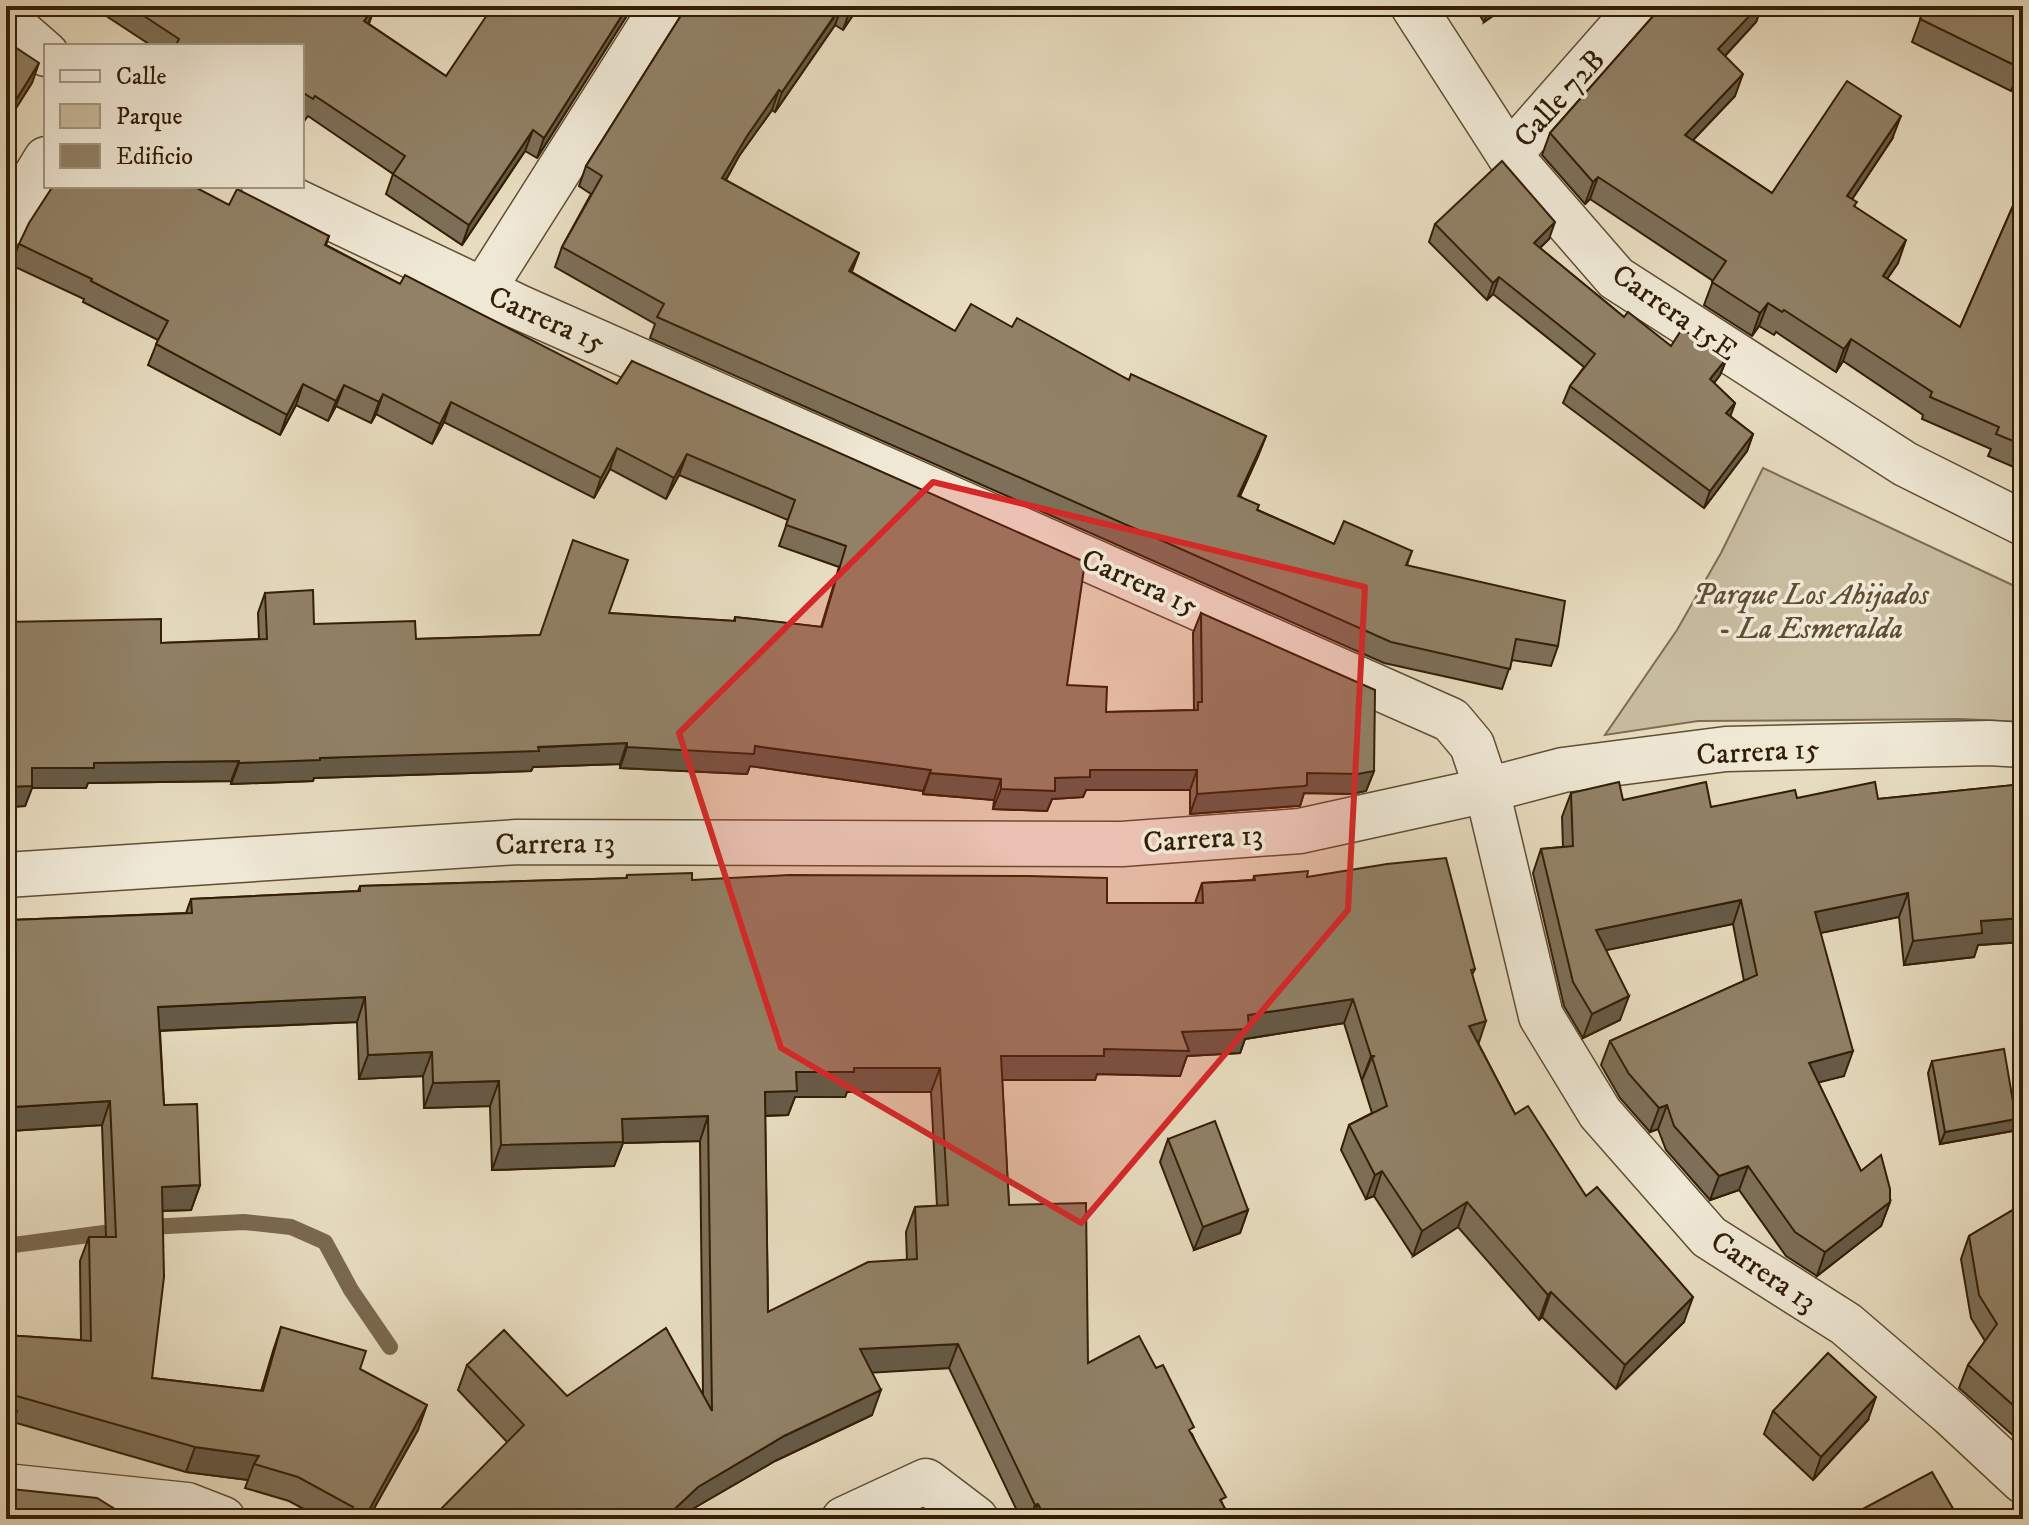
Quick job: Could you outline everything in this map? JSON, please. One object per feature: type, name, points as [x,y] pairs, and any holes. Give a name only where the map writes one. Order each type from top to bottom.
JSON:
[{"type":"street","points":[[483,290],[663,6]]},
{"type":"street","name":"Carrera 15E","points":[[1413,6],[1509,155],[1616,278],[1905,464],[2023,523]]},
{"type":"street","name":"Calle 72B","points":[[1509,155],[1640,6]]},
{"type":"street","points":[[6,19],[44,52]]},
{"type":"street","points":[[6,225],[44,162]]},
{"type":"street","name":"Carrera 15","points":[[268,188],[483,290],[1451,720],[1472,745],[1487,790],[1563,770],[1726,749],[1974,743],[2023,745]]},
{"type":"street","name":"Carrera 13","points":[[6,875],[517,842],[1122,844],[1300,831],[1487,790],[1541,1016],[1600,1113],[1709,1237],[1846,1324],[2023,1481]]},
{"type":"street","points":[[844,1519],[926,1481],[976,1519]]},
{"type":"street","points":[[6,1486],[187,1505],[223,1519]]},
{"type":"highlighted area","points":[[933,482],[1365,587],[1348,910],[1081,1223],[781,1048],[679,733]]},
{"type":"green space","name":"Parque Los Ahijados - La Esmeralda","points":[[1763,468],[2023,590],[2023,722],[1961,719],[1698,721],[1605,735],[1677,630],[1721,553]]},
{"type":"building","points":[[129,6],[375,6],[364,21],[446,76],[491,9],[501,15],[507,6],[628,6],[544,138],[533,130],[469,225],[393,174],[405,156],[315,96],[313,99],[304,93],[304,44],[176,44],[179,39]]},
{"type":"building","points":[[687,6],[841,6],[782,92],[779,90],[747,136],[722,178],[859,253],[849,271],[955,331],[971,304],[1012,327],[1017,318],[1129,380],[1131,374],[1266,436],[1238,496],[1259,505],[1257,510],[1334,544],[1344,521],[1412,551],[1406,565],[1565,601],[1558,646],[1516,639],[1510,669],[1391,642],[657,317],[664,304],[562,247],[602,176],[586,166]]},
{"type":"building","points":[[1662,6],[1759,6],[1718,49],[1743,74],[1685,135],[1772,193],[1847,81],[1901,116],[1847,196],[1857,202],[1854,206],[1906,240],[1883,276],[1960,327],[2023,183],[2023,445],[1996,434],[1999,427],[1930,397],[1932,392],[1851,339],[1844,349],[1784,310],[1782,312],[1768,303],[1760,313],[1712,282],[1726,261],[1598,177],[1593,182],[1550,133]]},
{"type":"building","points":[[1926,6],[2023,6],[2023,63],[2020,68],[1920,19]]},
{"type":"building","points":[[6,41],[39,63],[6,116]]},
{"type":"building","points":[[1502,161],[1555,222],[1534,243],[1624,317],[1628,312],[1671,346],[1682,329],[1727,358],[1710,379],[1735,403],[1726,413],[1753,434],[1710,491],[1570,386],[1595,354],[1499,277],[1493,283],[1435,224]]},
{"type":"building","points":[[52,188],[197,188],[229,205],[237,189],[329,236],[325,245],[400,284],[405,275],[617,384],[632,361],[1085,562],[1067,685],[1107,687],[1106,712],[1198,710],[1198,702],[1202,702],[1201,613],[1375,690],[1374,771],[1358,774],[1307,773],[1307,785],[1304,786],[1197,794],[1197,770],[1090,770],[1090,777],[1055,778],[1055,791],[1001,789],[1001,779],[930,773],[931,770],[755,746],[754,754],[627,747],[627,743],[538,747],[539,751],[320,760],[94,763],[94,768],[32,768],[32,786],[6,787],[6,622],[161,619],[161,643],[267,639],[265,593],[313,590],[314,624],[415,621],[416,639],[540,635],[573,540],[628,560],[609,613],[735,621],[735,617],[822,627],[846,546],[786,525],[795,500],[687,454],[674,478],[617,448],[601,478],[451,402],[440,424],[383,394],[379,402],[344,385],[336,401],[303,384],[287,415],[156,344],[168,321],[92,279],[19,244]]},
{"type":"building","points":[[1619,782],[1623,800],[1706,782],[1711,807],[1795,790],[1797,798],[1875,782],[1878,799],[2023,784],[2023,918],[1981,921],[1982,933],[1913,941],[1908,893],[1815,912],[1853,1051],[1809,1063],[1861,1171],[1881,1155],[1890,1189],[1890,1202],[1825,1252],[1795,1232],[1748,1166],[1719,1176],[1674,1126],[1667,1105],[1659,1108],[1629,1074],[1610,1041],[1757,975],[1741,900],[1596,930],[1629,996],[1592,1014],[1573,982],[1541,849],[1573,846],[1571,793]]},
{"type":"building","points":[[1446,858],[1475,969],[1471,970],[1486,1021],[1469,1026],[1515,1114],[1528,1106],[1586,1196],[1597,1187],[1693,1297],[1625,1365],[1551,1292],[1548,1295],[1467,1202],[1422,1231],[1382,1171],[1375,1175],[1349,1125],[1387,1106],[1372,1057],[1375,1056],[1371,1056],[1353,999],[1248,1015],[1249,1029],[1182,1032],[1189,1051],[1104,1049],[1104,1056],[1001,1056],[1009,1205],[1086,1203],[1088,1363],[1139,1336],[1156,1368],[1163,1365],[1194,1427],[1189,1430],[1226,1497],[1220,1500],[1231,1519],[1046,1519],[1038,1504],[1035,1505],[958,1344],[860,1349],[881,1390],[784,1436],[698,1487],[664,1519],[431,1519],[524,1425],[467,1365],[504,1330],[567,1396],[666,1328],[712,1411],[708,1116],[622,1119],[623,1142],[501,1145],[499,1081],[433,1083],[432,1052],[368,1055],[365,997],[158,1007],[164,1105],[197,1104],[200,1185],[162,1187],[164,1277],[152,1378],[263,1391],[281,1327],[366,1351],[360,1369],[427,1405],[364,1519],[341,1519],[353,1507],[298,1477],[254,1464],[259,1456],[195,1447],[6,1393],[6,1335],[91,1341],[89,1237],[116,1237],[110,1101],[14,1107],[15,1119],[6,1119],[6,928],[11,927],[11,920],[192,913],[191,899],[360,891],[360,886],[627,878],[627,875],[692,873],[692,880],[789,875],[1107,878],[1107,903],[1203,903],[1202,883],[1255,880],[1254,876],[1308,871],[1307,877]],"holes":[[[940,1068],[948,1205],[915,1207],[917,1259],[868,1262],[768,1312],[765,1092],[797,1091],[796,1072]]]},
{"type":"building","points":[[2004,1049],[2016,1119],[1945,1132],[1932,1061]]},
{"type":"building","points":[[1215,1121],[1248,1210],[1203,1227],[1168,1139]]},
{"type":"building","points":[[2023,1204],[2023,1414],[1968,1365],[1997,1324],[1979,1295],[1969,1236]]},
{"type":"building","points":[[1828,1353],[1876,1397],[1821,1457],[1773,1411]]},
{"type":"building","points":[[1932,1472],[1959,1519],[1844,1519]]},
{"type":"building","points":[[11,1489],[97,1498],[131,1519],[6,1519],[6,1500],[10,1500]]},
{"type":"waterway","points":[[6,1246],[149,1227],[244,1222],[291,1227],[325,1242],[351,1290],[390,1347]]}]
